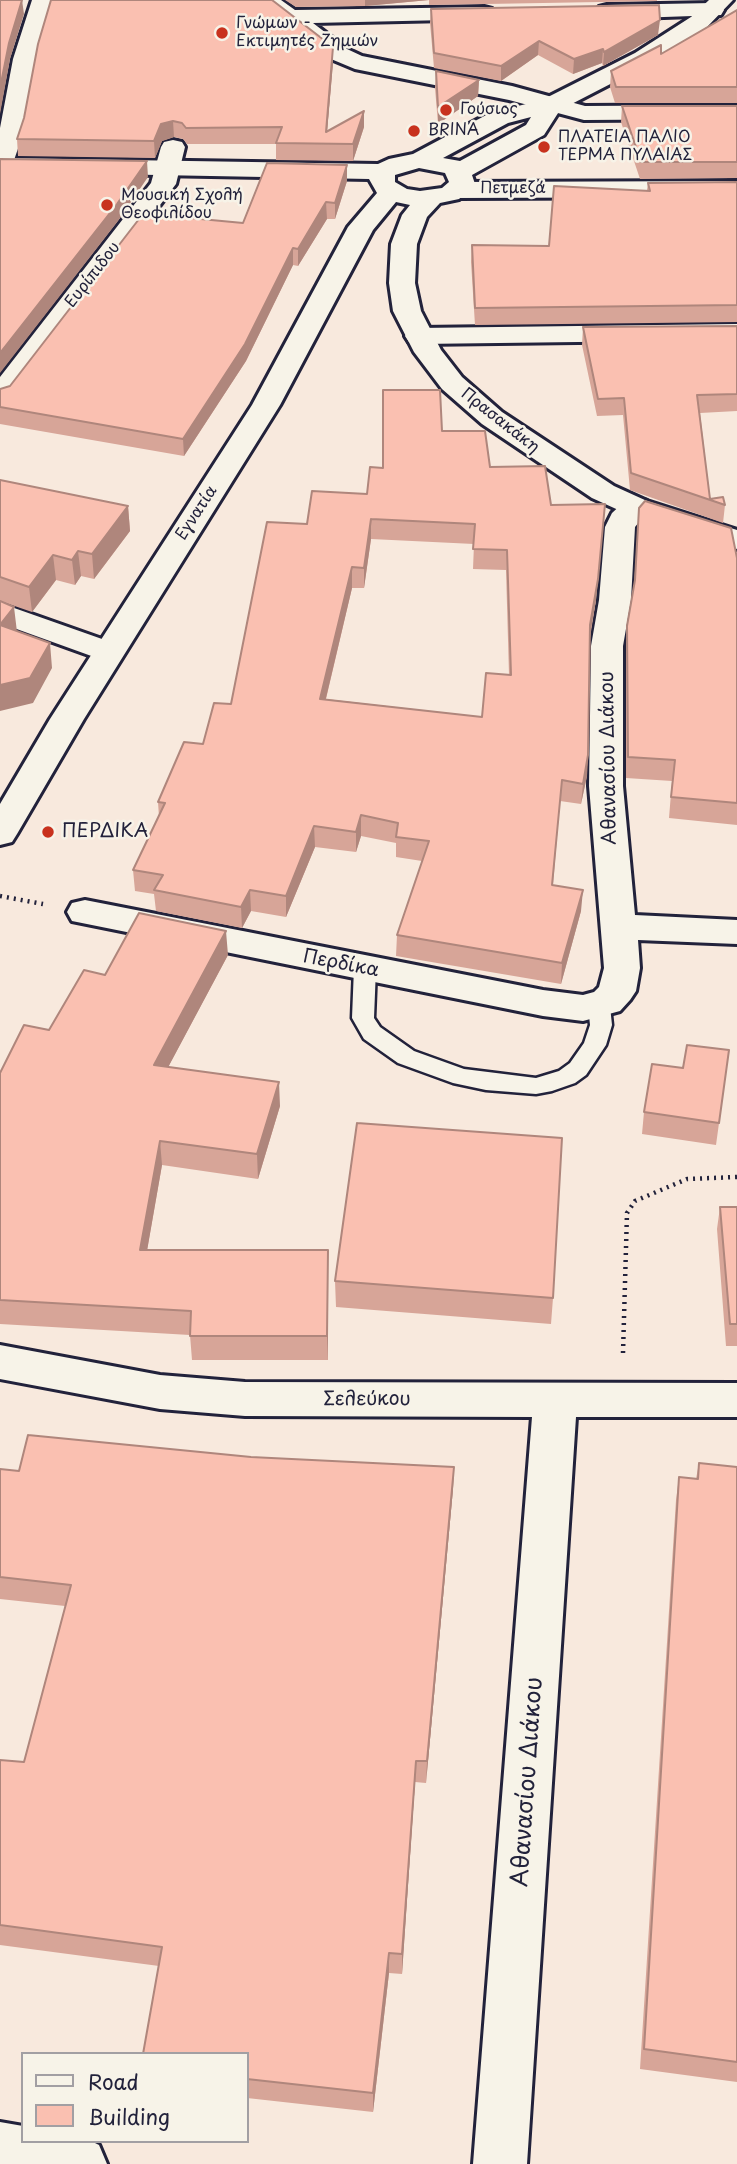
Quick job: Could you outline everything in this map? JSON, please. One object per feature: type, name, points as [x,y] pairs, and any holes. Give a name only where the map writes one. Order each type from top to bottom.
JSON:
[{"type":"street","points":[[267,0],[349,61],[512,93],[551,105],[600,114],[737,112]]},
{"type":"street","points":[[14,6],[42,2],[25,59],[11,134],[0,165],[170,158],[387,182],[409,198],[449,187],[536,130],[551,105]]},
{"type":"street","points":[[592,12],[718,5]]},
{"type":"street","points":[[419,161],[499,118],[551,105],[662,48],[718,5]]},
{"type":"street","points":[[290,17],[511,13]]},
{"type":"street","name":"Ευρίπιδου","points":[[0,396],[163,184],[170,158]]},
{"type":"street","points":[[387,182],[398,164],[419,161],[443,164],[449,187]]},
{"type":"street","name":"Εγνατία","points":[[0,834],[108,652],[266,405],[387,182]]},
{"type":"street","name":"Πετμεζά","points":[[449,187],[737,189]]},
{"type":"street","name":"Πρασακάκη","points":[[449,187],[415,215],[404,244],[402,258],[404,297],[419,335],[445,374],[477,407],[587,483],[636,507],[737,540]]},
{"type":"street","points":[[419,335],[737,332]]},
{"type":"street","name":"Αθανασίου Διάκου","points":[[599,1006],[611,998],[619,984],[622,968],[606,786],[607,646],[615,600],[620,527],[636,507]]},
{"type":"street","points":[[0,612],[108,652]]},
{"type":"street","name":"Περδίκα","points":[[85,912],[543,1003],[573,1008],[599,1006]]},
{"type":"street","points":[[619,927],[737,932]]},
{"type":"street","name":"Σελεύκου","points":[[0,1362],[114,1385],[200,1396],[555,1401],[737,1400]]},
{"type":"street","name":"Αθανασίου Διάκου","points":[[500,2164],[555,1401]]},
{"type":"street","points":[[0,2148],[80,2164]]},
{"type":"lane","points":[[365,968],[363,1018],[372,1033],[406,1057],[461,1077],[486,1082],[536,1086],[567,1077],[578,1069],[595,1045],[601,1026],[599,1006]]},
{"type":"path","points":[[622,1401],[627,1213],[635,1201],[687,1179],[737,1177]]},
{"type":"building","points":[[0,0],[22,0],[9,43],[0,88]]},
{"type":"building","points":[[51,0],[272,0],[333,47],[326,132],[364,111],[353,144],[276,143],[282,127],[186,128],[182,123],[173,121],[161,124],[154,141],[17,139],[24,118],[38,44]]},
{"type":"building","points":[[659,5],[660,20],[604,52],[603,49],[574,59],[539,41],[501,66],[434,53],[431,9]]},
{"type":"building","points":[[737,10],[737,87],[616,87],[611,71],[661,45],[661,54]]},
{"type":"building","points":[[436,71],[479,80],[438,107]]},
{"type":"building","points":[[622,106],[737,106],[737,162],[641,162]]},
{"type":"building","points":[[0,159],[147,161],[117,204],[0,353]]},
{"type":"building","points":[[267,163],[347,165],[335,203],[326,202],[298,249],[293,248],[245,344],[183,439],[0,407],[0,389],[10,386],[146,210],[243,223]]},
{"type":"building","points":[[737,182],[737,305],[475,308],[472,245],[549,246],[554,186],[650,191],[648,183]]},
{"type":"building","points":[[737,326],[737,394],[697,395],[710,499],[723,497],[725,505],[631,473],[624,398],[598,399],[583,327]]},
{"type":"building","points":[[383,390],[440,390],[442,431],[485,431],[490,467],[545,466],[551,505],[605,504],[598,579],[590,625],[588,755],[583,784],[562,780],[552,885],[583,890],[562,963],[397,935],[429,841],[396,837],[398,823],[361,815],[356,832],[314,826],[286,896],[250,890],[241,907],[154,890],[163,875],[133,870],[165,803],[158,802],[184,742],[203,744],[214,703],[231,704],[267,522],[307,524],[312,491],[367,494],[370,467],[383,468]],"holes":[[[371,519],[475,524],[473,549],[507,550],[511,675],[486,673],[482,717],[320,699],[352,567],[364,568]]]},
{"type":"building","points":[[0,480],[128,506],[92,554],[78,551],[72,560],[53,555],[29,587],[0,577]]},
{"type":"building","points":[[645,501],[731,528],[737,558],[737,803],[671,797],[675,760],[628,757],[627,626],[635,580],[639,508]]},
{"type":"building","points":[[0,601],[14,607],[0,625]]},
{"type":"building","points":[[0,625],[50,643],[30,678],[0,685]]},
{"type":"building","points":[[139,913],[226,931],[154,1065],[279,1082],[257,1154],[160,1141],[140,1250],[328,1250],[327,1336],[190,1336],[191,1311],[0,1300],[0,1073],[24,1025],[49,1030],[84,970],[105,975]]},
{"type":"building","points":[[687,1045],[729,1050],[719,1123],[644,1112],[652,1064],[683,1068]]},
{"type":"building","points":[[357,1123],[562,1138],[553,1298],[335,1281]]},
{"type":"building","points":[[720,1207],[737,1207],[737,1324],[730,1324]]},
{"type":"building","points":[[28,1435],[251,1457],[454,1467],[427,1761],[416,1761],[402,1954],[389,1953],[373,2093],[248,2079],[248,2052],[143,2052],[162,1947],[0,1925],[0,1760],[24,1762],[71,1585],[0,1577],[0,1469],[19,1471]]},
{"type":"building","points":[[699,1463],[737,1467],[737,2062],[644,2049],[679,1477],[698,1479]]},
{"type":"place","name":"Γνώμων - Εκτιμητές Ζημιών","points":[[222,33]]},
{"type":"place","name":"Γούσιος","points":[[446,110]]},
{"type":"place","name":"BRINA","points":[[414,131]]},
{"type":"place","name":"ΠΛΑΤΕΙΑ ΠΑΛΙΟ ΤΕΡΜΑ ΠΥΛΑΙΑΣ","points":[[544,147]]},
{"type":"place","name":"Μουσική Σχολή Θεοφιλίδου","points":[[107,205]]},
{"type":"place","name":"ΠΕΡΔΙΚΑ","points":[[48,832]]}]
